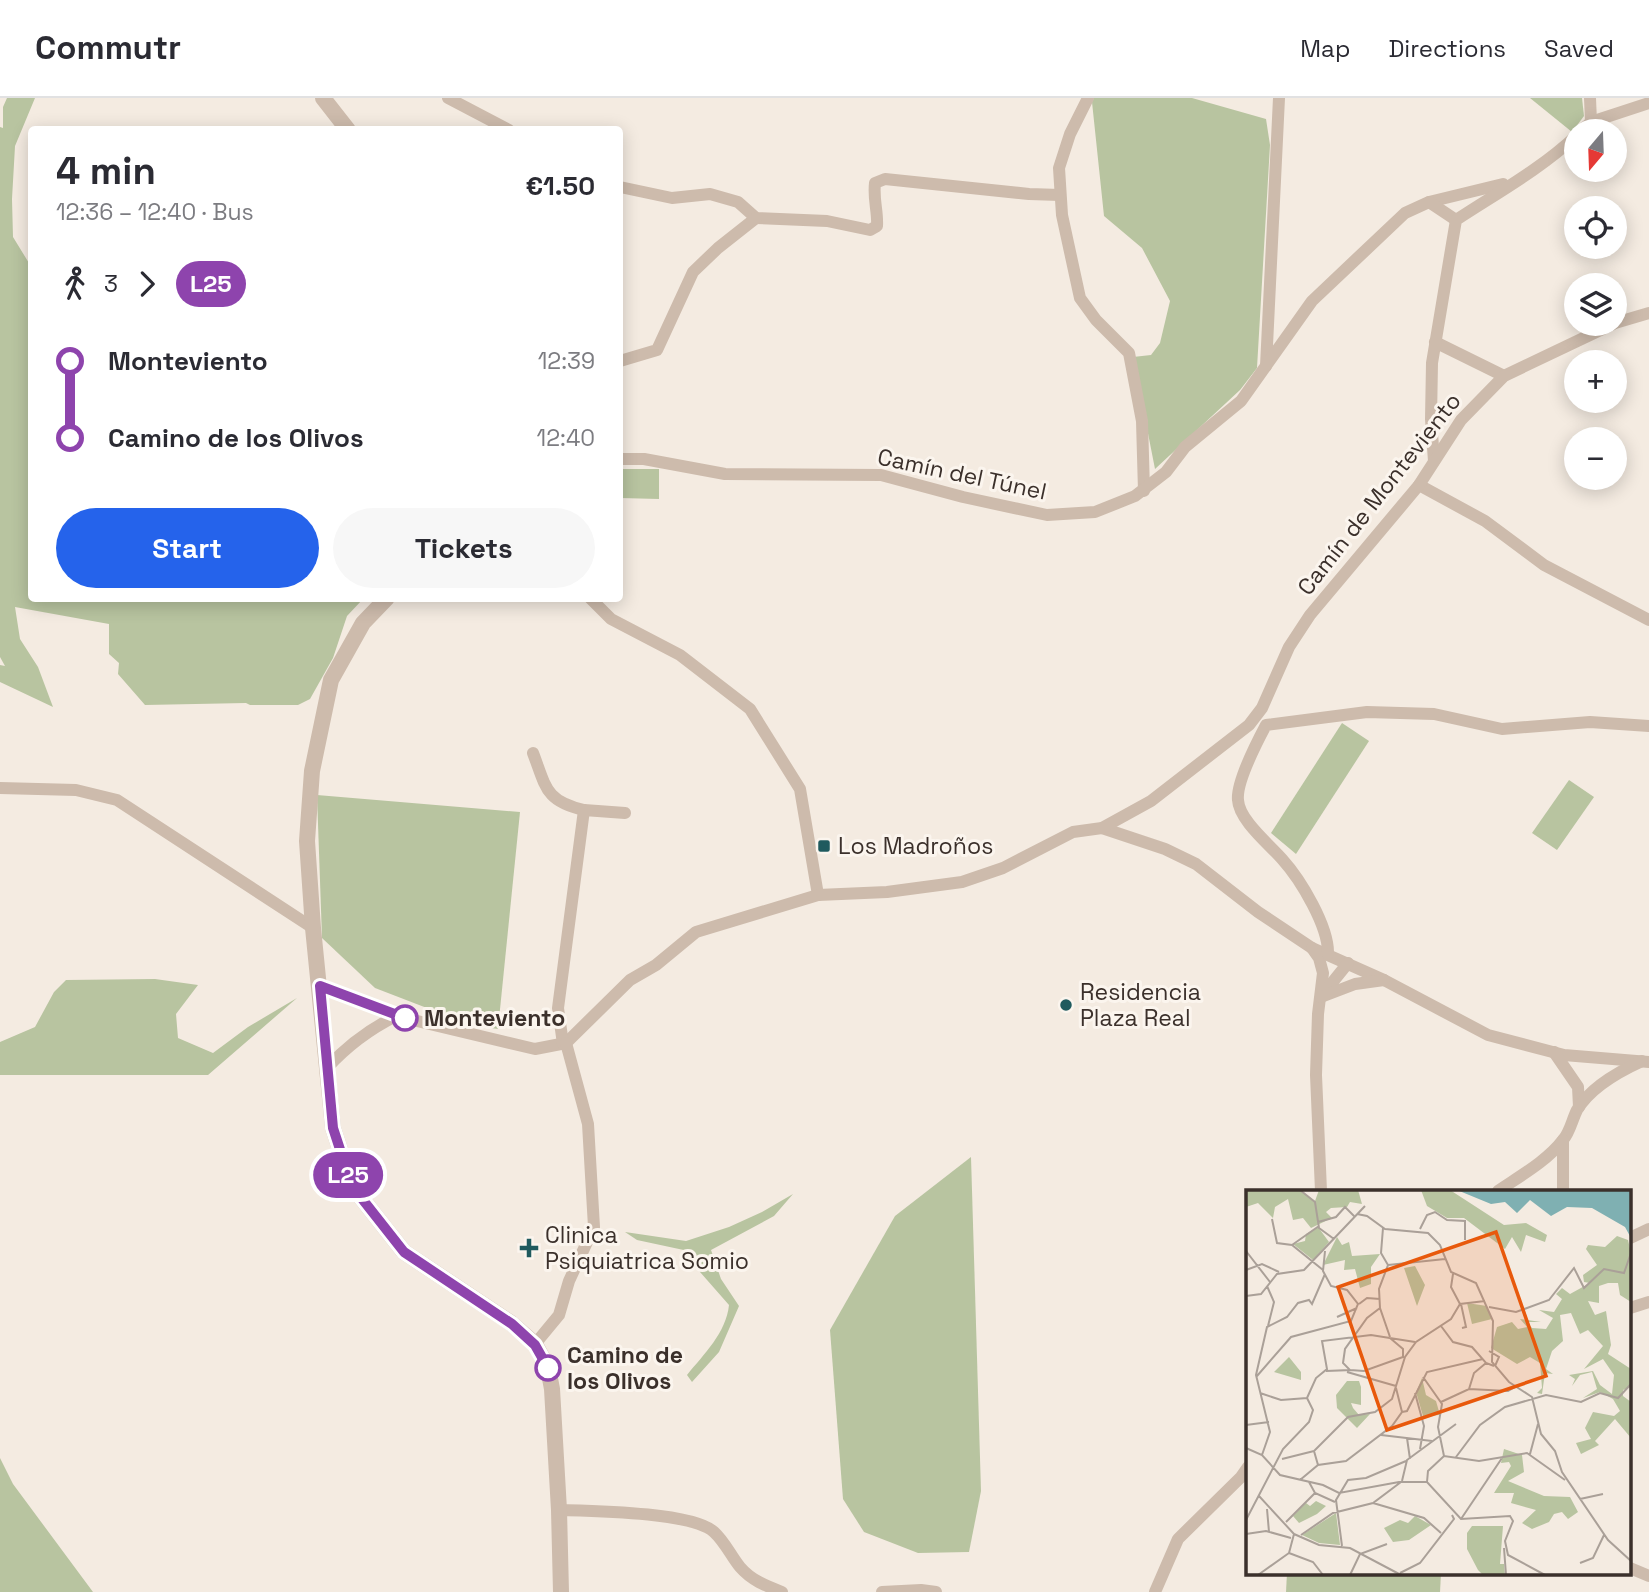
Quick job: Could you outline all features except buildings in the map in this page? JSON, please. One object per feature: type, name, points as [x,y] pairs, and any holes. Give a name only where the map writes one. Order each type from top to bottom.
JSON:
[{"type":"street","points":[[323,98],[345,126]]},
{"type":"street","points":[[448,98],[501,126]]},
{"type":"street","points":[[1088,98],[1070,134],[1059,168],[1062,215],[1080,298],[1096,320],[1129,354],[1142,421],[1143,491]]},
{"type":"street","points":[[1266,366],[1279,98]]},
{"type":"street","points":[[1590,98],[1591,119]]},
{"type":"street","points":[[1600,119],[1649,103]]},
{"type":"street","points":[[1434,461],[1431,419],[1432,363],[1457,220],[1535,170],[1564,146]]},
{"type":"street","points":[[623,188],[673,198],[710,194],[738,202],[756,218],[827,221],[870,230],[877,226],[878,217],[873,200],[875,183],[885,179],[1060,195]]},
{"type":"street","name":"Camín del Túnel","points":[[623,459],[644,459],[725,474],[881,475],[963,497],[1047,515],[1095,512],[1143,491],[1166,472],[1185,447],[1241,401],[1312,301],[1405,213],[1429,202],[1466,195],[1517,180]]},
{"type":"street","points":[[1429,202],[1457,220]]},
{"type":"street","points":[[623,360],[657,350],[693,271],[718,247],[756,218]]},
{"type":"street","name":"Camín de Monteviento","points":[[1627,319],[1649,313]]},
{"type":"street","name":"Camín de Monteviento","points":[[565,1043],[629,980],[656,965],[696,932],[818,895],[887,892],[962,882],[1003,868],[1073,832],[1102,828],[1151,801],[1249,725],[1262,708],[1289,647],[1310,615],[1419,485],[1461,420],[1504,376],[1587,336]]},
{"type":"street","points":[[1435,342],[1504,376]]},
{"type":"street","points":[[1419,485],[1485,521],[1544,565],[1649,620]]},
{"type":"street","points":[[383,602],[363,623],[331,681],[312,771],[307,841],[333,1128],[352,1186],[404,1252],[512,1324],[535,1345],[548,1368],[552,1389],[561,1592]]},
{"type":"street","points":[[594,602],[611,619],[680,655],[750,709],[800,789],[818,895]]},
{"type":"street","points":[[1328,954],[1326,934],[1308,898],[1285,862],[1243,817],[1237,799],[1248,761],[1266,725],[1367,712],[1434,715],[1502,729],[1590,722],[1649,726]]},
{"type":"street","points":[[533,753],[551,795],[564,805],[584,810],[625,813]]},
{"type":"street","points":[[0,788],[76,790],[117,800],[313,928]]},
{"type":"street","points":[[535,1345],[559,1315],[569,1281],[594,1227],[588,1124],[558,1008],[584,810]]},
{"type":"street","points":[[1102,828],[1165,849],[1196,864],[1258,912],[1312,948],[1348,962],[1489,1035],[1554,1052],[1647,1060]]},
{"type":"street","points":[[1312,948],[1324,973],[1318,1014],[1316,1075],[1321,1190]]},
{"type":"street","points":[[1321,997],[1348,962]]},
{"type":"street","points":[[1321,997],[1355,984],[1384,980]]},
{"type":"street","points":[[320,986],[396,1016],[535,1049],[565,1043]]},
{"type":"street","points":[[327,1068],[341,1052],[376,1026],[396,1016]]},
{"type":"street","points":[[1554,1052],[1578,1087],[1579,1107]]},
{"type":"street","points":[[1499,1190],[1535,1166],[1563,1140],[1579,1107],[1620,1072],[1647,1060]]},
{"type":"street","points":[[1563,1140],[1563,1190]]},
{"type":"street","points":[[1632,1237],[1649,1229]]},
{"type":"street","points":[[1632,1307],[1649,1302]]},
{"type":"street","points":[[1155,1592],[1178,1539],[1246,1470]]},
{"type":"street","points":[[559,1510],[669,1518],[698,1523],[712,1531],[741,1569],[761,1584],[782,1592]]},
{"type":"street","points":[[1632,1569],[1649,1576]]},
{"type":"street","points":[[882,1592],[936,1592]]},
{"type":"green space","points":[[7,98],[35,98],[15,146],[12,199],[13,237],[28,261],[28,602],[360,602],[347,616],[333,658],[310,699],[298,705],[145,705],[118,674],[119,663],[109,654],[109,624],[15,607],[20,639],[38,667],[53,707],[0,682],[0,665],[5,666],[0,657],[0,127],[3,128],[3,107]]},
{"type":"green space","points":[[1094,98],[1192,98],[1266,119],[1270,145],[1257,368],[1240,390],[1155,469],[1133,357],[1151,355],[1160,343],[1170,301],[1142,248],[1104,216],[1092,102]]},
{"type":"green space","points":[[1530,98],[1582,98],[1584,116],[1582,119],[1564,119],[1564,126]]},
{"type":"green space","points":[[623,469],[659,469],[659,499],[623,498]]},
{"type":"green space","points":[[1342,723],[1369,741],[1296,854],[1271,833]]},
{"type":"green space","points":[[1569,780],[1594,797],[1557,850],[1532,833]]},
{"type":"green space","points":[[317,795],[520,812],[498,1029],[471,1025],[375,988],[322,938]]},
{"type":"green space","points":[[155,979],[198,985],[176,1014],[178,1038],[213,1053],[248,1027],[297,998],[208,1075],[0,1075],[0,1042],[35,1027],[54,992],[66,980]]},
{"type":"green space","points":[[971,1157],[981,1491],[969,1552],[918,1553],[864,1532],[843,1499],[830,1330],[895,1216]]},
{"type":"green space","points":[[793,1194],[774,1216],[711,1250],[721,1279],[739,1306],[719,1352],[692,1382],[687,1375],[719,1334],[729,1305],[700,1272],[693,1252],[637,1240],[625,1232],[686,1241],[729,1227]]},
{"type":"green space","points":[[0,1458],[13,1484],[93,1592],[0,1592]]},
{"type":"green space","points":[[1287,1574],[1441,1574],[1440,1592],[1286,1592]]},
{"type":"bus line","name":"L25","points":[[405,1018],[320,986],[333,1128],[352,1186],[404,1252],[512,1324],[535,1345],[548,1368]]},
{"type":"place","name":"Los Madroños","points":[[824,846]]},
{"type":"place","name":"Residencia Plaza Real","points":[[1066,1005]]},
{"type":"place","name":"Monteviento","points":[[405,1018]]},
{"type":"place","name":"Clinica Psiquiatrica Somio","points":[[529,1248]]},
{"type":"place","name":"Camino de los Olivos","points":[[548,1368]]}]
